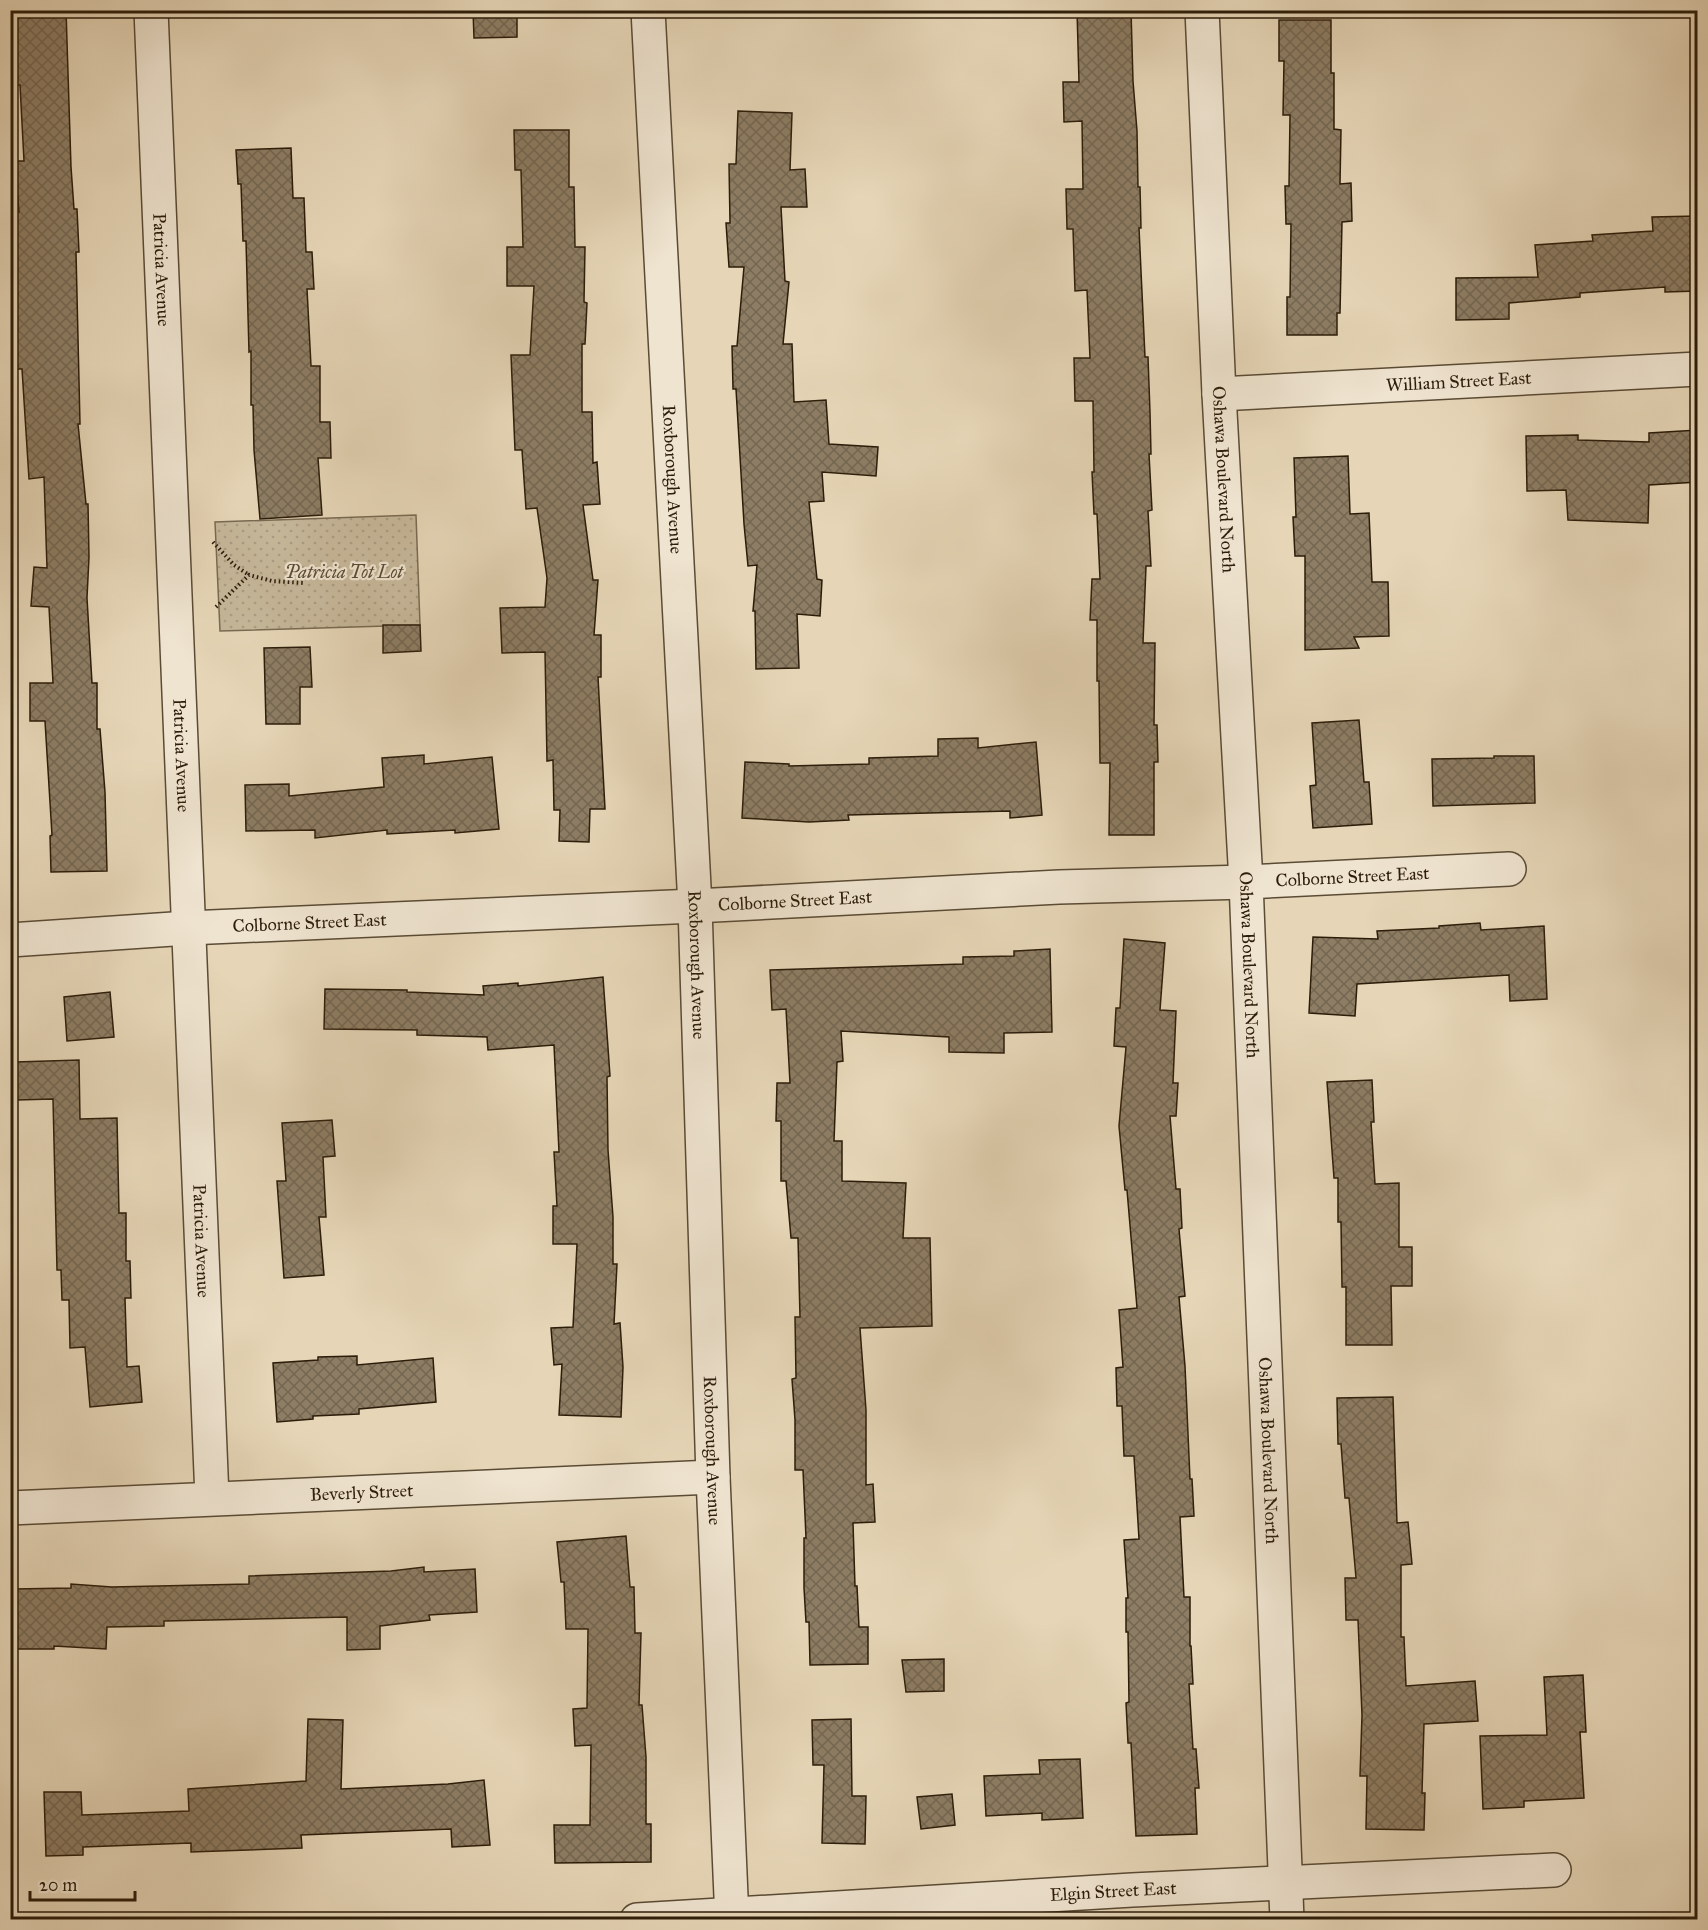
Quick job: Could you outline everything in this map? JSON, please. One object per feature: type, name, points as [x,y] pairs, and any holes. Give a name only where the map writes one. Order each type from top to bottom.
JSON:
[{"type":"street","name":"Patricia Avenue","points":[[152,10],[212,1498]]},
{"type":"street","name":"Roxborough Avenue","points":[[648,10],[695,906],[712,1477],[731,1917]]},
{"type":"street","name":"Oshawa Boulevard North","points":[[1202,10],[1219,394],[1246,882],[1287,1920]]},
{"type":"street","name":"William Street East","points":[[1219,394],[1698,369]]},
{"type":"street","name":"Colborne Street East","points":[[10,940],[188,928],[695,906],[1059,887],[1246,882],[1509,869]]},
{"type":"street","name":"Beverly Street","points":[[10,1508],[712,1477]]},
{"type":"street","name":"Elgin Street East","points":[[637,1920],[731,1917],[1285,1881],[1554,1870]]},
{"type":"path","points":[[213,542],[234,565],[249,575],[272,581],[304,583]]},
{"type":"path","points":[[216,607],[249,575]]},
{"type":"green space","name":"Patricia Tot Lot","points":[[416,515],[420,625],[220,631],[215,522]]},
{"type":"building","points":[[12,10],[66,10],[71,167],[74,209],[77,209],[79,252],[76,252],[80,424],[78,424],[86,504],[88,504],[87,598],[92,683],[97,683],[97,729],[100,729],[105,792],[107,871],[51,872],[50,836],[52,835],[45,721],[30,721],[30,683],[53,683],[49,607],[31,606],[34,567],[47,568],[44,477],[29,479],[22,369],[16,369],[13,213],[19,212],[15,161],[24,161],[20,85],[10,85],[10,42],[14,42]]},
{"type":"building","points":[[473,10],[517,10],[517,37],[474,38]]},
{"type":"building","points":[[1077,10],[1131,10],[1138,187],[1140,187],[1141,228],[1139,228],[1145,357],[1148,357],[1150,412],[1151,454],[1149,454],[1152,510],[1148,511],[1151,566],[1146,566],[1143,643],[1155,643],[1154,725],[1157,725],[1158,762],[1154,762],[1154,835],[1109,835],[1110,763],[1100,763],[1097,620],[1090,620],[1092,579],[1100,579],[1097,514],[1094,514],[1092,472],[1094,472],[1093,401],[1075,401],[1074,358],[1090,358],[1087,290],[1075,291],[1073,229],[1067,229],[1066,189],[1083,189],[1082,121],[1064,122],[1063,82],[1079,82]]},
{"type":"building","points":[[1279,20],[1331,20],[1334,129],[1341,130],[1340,184],[1351,183],[1352,221],[1342,222],[1340,313],[1337,313],[1337,335],[1287,335],[1291,224],[1286,224],[1285,186],[1289,186],[1290,115],[1283,115],[1284,61],[1279,61]]},
{"type":"building","points":[[738,111],[792,113],[790,170],[805,169],[807,207],[781,207],[785,281],[789,282],[783,344],[792,344],[794,402],[826,400],[829,444],[878,447],[876,476],[822,472],[824,501],[809,502],[817,579],[822,580],[820,616],[797,614],[799,668],[756,669],[755,611],[753,611],[757,565],[748,566],[736,389],[733,389],[732,346],[737,346],[744,267],[729,267],[726,223],[730,223],[729,164],[736,164]]},
{"type":"building","points":[[514,130],[569,130],[569,187],[574,187],[575,247],[585,247],[584,302],[587,303],[585,344],[582,344],[582,412],[592,412],[593,463],[597,462],[600,504],[583,505],[593,580],[598,580],[594,635],[601,635],[601,677],[598,677],[605,809],[590,809],[589,842],[559,841],[560,810],[554,810],[553,760],[547,761],[545,652],[502,653],[500,608],[545,607],[547,578],[537,508],[526,509],[522,450],[515,450],[511,355],[530,355],[534,286],[507,286],[507,247],[523,247],[521,170],[515,170]]},
{"type":"building","points":[[291,148],[293,198],[304,198],[306,252],[312,252],[314,289],[307,289],[311,366],[320,366],[320,422],[330,422],[331,458],[318,458],[322,515],[260,519],[253,405],[251,405],[246,241],[243,241],[241,184],[238,184],[236,150]]},
{"type":"building","points":[[1698,216],[1698,291],[1665,292],[1665,287],[1580,293],[1580,297],[1509,303],[1509,319],[1456,320],[1456,278],[1538,277],[1535,245],[1593,241],[1592,235],[1653,231],[1652,217]]},
{"type":"building","points":[[1698,430],[1698,482],[1649,485],[1648,523],[1568,520],[1566,490],[1527,491],[1526,436],[1578,435],[1578,440],[1649,442],[1649,433]]},
{"type":"building","points":[[1348,456],[1350,514],[1369,513],[1372,582],[1388,582],[1389,636],[1354,637],[1359,648],[1305,650],[1305,556],[1295,556],[1294,458]]},
{"type":"building","points":[[383,625],[420,625],[421,651],[383,653]]},
{"type":"building","points":[[310,647],[312,687],[300,687],[300,724],[266,724],[264,648]]},
{"type":"building","points":[[1359,720],[1364,782],[1369,782],[1372,824],[1313,828],[1310,786],[1316,785],[1312,723]]},
{"type":"building","points":[[978,738],[978,748],[1036,742],[1042,815],[1010,818],[1010,811],[848,815],[849,820],[809,822],[742,818],[745,762],[789,764],[789,766],[869,764],[869,758],[938,756],[938,739]]},
{"type":"building","points":[[424,755],[424,764],[492,757],[499,829],[455,833],[455,830],[387,834],[387,830],[315,838],[315,830],[246,831],[245,785],[289,784],[289,796],[384,787],[382,758]]},
{"type":"building","points":[[1494,756],[1534,756],[1535,803],[1433,806],[1432,759],[1494,758]]},
{"type":"building","points":[[1480,923],[1481,930],[1544,926],[1547,999],[1510,1001],[1509,975],[1357,984],[1355,1016],[1309,1013],[1313,937],[1378,939],[1377,931],[1439,928],[1439,926]]},
{"type":"building","points":[[1124,939],[1165,943],[1160,1010],[1176,1011],[1173,1083],[1178,1083],[1176,1116],[1170,1116],[1176,1189],[1180,1189],[1182,1228],[1179,1229],[1185,1296],[1179,1297],[1194,1516],[1180,1517],[1184,1597],[1190,1597],[1193,1684],[1189,1684],[1193,1749],[1196,1749],[1199,1788],[1195,1788],[1197,1834],[1136,1836],[1131,1743],[1128,1743],[1126,1598],[1128,1598],[1124,1540],[1139,1539],[1134,1456],[1124,1456],[1122,1406],[1117,1406],[1116,1368],[1123,1367],[1119,1310],[1137,1308],[1119,1126],[1126,1047],[1114,1046],[1116,1008],[1120,1008]]},
{"type":"building","points":[[1050,949],[1052,1032],[1004,1033],[1004,1053],[949,1052],[949,1037],[841,1031],[843,1061],[837,1062],[834,1141],[842,1141],[842,1181],[906,1183],[903,1238],[930,1238],[932,1326],[860,1328],[866,1410],[866,1485],[873,1484],[875,1522],[853,1523],[859,1627],[868,1627],[868,1664],[810,1665],[809,1622],[806,1622],[804,1588],[804,1538],[806,1538],[803,1470],[795,1470],[792,1379],[796,1378],[795,1317],[800,1317],[798,1238],[791,1238],[786,1181],[781,1181],[781,1121],[776,1121],[777,1083],[790,1083],[786,1009],[772,1010],[770,970],[963,964],[963,957],[1014,956],[1014,951]]},
{"type":"building","points":[[603,977],[610,1076],[607,1077],[608,1150],[613,1217],[613,1264],[617,1264],[614,1324],[620,1323],[623,1367],[621,1417],[559,1415],[562,1364],[554,1365],[551,1328],[573,1327],[577,1244],[553,1244],[553,1206],[557,1206],[554,1152],[559,1152],[554,1045],[488,1050],[487,1037],[417,1035],[417,1030],[324,1029],[325,989],[407,990],[407,992],[484,995],[483,986],[518,983],[518,986]]},
{"type":"building","points":[[110,992],[114,1037],[67,1041],[64,997]]},
{"type":"building","points":[[79,1060],[80,1119],[117,1118],[119,1213],[126,1213],[126,1261],[130,1261],[131,1298],[125,1298],[127,1367],[139,1366],[142,1402],[90,1407],[85,1347],[70,1348],[69,1300],[62,1300],[61,1270],[57,1270],[53,1099],[17,1100],[16,1062]]},
{"type":"building","points":[[1372,1080],[1374,1122],[1371,1122],[1375,1184],[1399,1183],[1399,1247],[1412,1247],[1412,1286],[1391,1286],[1392,1345],[1346,1345],[1346,1287],[1342,1287],[1338,1178],[1334,1178],[1327,1082]]},
{"type":"building","points":[[332,1120],[335,1156],[323,1157],[326,1217],[319,1217],[324,1275],[284,1278],[277,1181],[286,1181],[282,1123]]},
{"type":"building","points":[[357,1356],[357,1365],[433,1358],[436,1402],[359,1409],[359,1414],[313,1416],[313,1419],[277,1422],[273,1363],[318,1360],[318,1357]]},
{"type":"building","points":[[1393,1397],[1397,1523],[1408,1522],[1412,1564],[1401,1565],[1401,1637],[1404,1637],[1406,1686],[1475,1681],[1478,1721],[1424,1724],[1422,1793],[1425,1793],[1424,1830],[1366,1829],[1367,1776],[1360,1776],[1362,1715],[1358,1620],[1346,1620],[1345,1578],[1356,1578],[1349,1498],[1345,1498],[1341,1444],[1338,1444],[1337,1398]]},
{"type":"building","points":[[626,1536],[630,1587],[634,1587],[635,1633],[641,1633],[639,1705],[642,1705],[646,1757],[646,1824],[651,1824],[651,1862],[555,1863],[554,1825],[590,1825],[591,1745],[575,1746],[573,1709],[587,1708],[588,1629],[566,1629],[564,1582],[561,1582],[557,1542]]},
{"type":"building","points":[[424,1567],[424,1572],[475,1569],[477,1612],[429,1615],[430,1620],[380,1626],[380,1649],[347,1650],[347,1617],[164,1621],[164,1626],[107,1627],[106,1649],[54,1646],[54,1649],[14,1649],[14,1589],[71,1588],[71,1584],[112,1587],[249,1584],[249,1576],[391,1571]]},
{"type":"building","points":[[944,1659],[944,1691],[906,1692],[902,1660]]},
{"type":"building","points":[[1583,1675],[1586,1732],[1580,1732],[1584,1798],[1524,1801],[1524,1807],[1483,1809],[1480,1736],[1547,1735],[1544,1677]]},
{"type":"building","points":[[308,1719],[343,1720],[341,1789],[484,1780],[490,1845],[452,1847],[451,1829],[301,1835],[302,1848],[191,1852],[191,1843],[83,1847],[83,1855],[46,1856],[44,1792],[81,1792],[82,1815],[189,1811],[188,1789],[306,1781]]},
{"type":"building","points":[[851,1719],[852,1796],[866,1796],[865,1844],[822,1843],[824,1765],[813,1765],[812,1720]]},
{"type":"building","points":[[1080,1759],[1083,1818],[1042,1820],[1042,1813],[986,1816],[984,1776],[1040,1774],[1039,1760]]},
{"type":"building","points":[[952,1794],[955,1825],[921,1829],[917,1797]]}]
